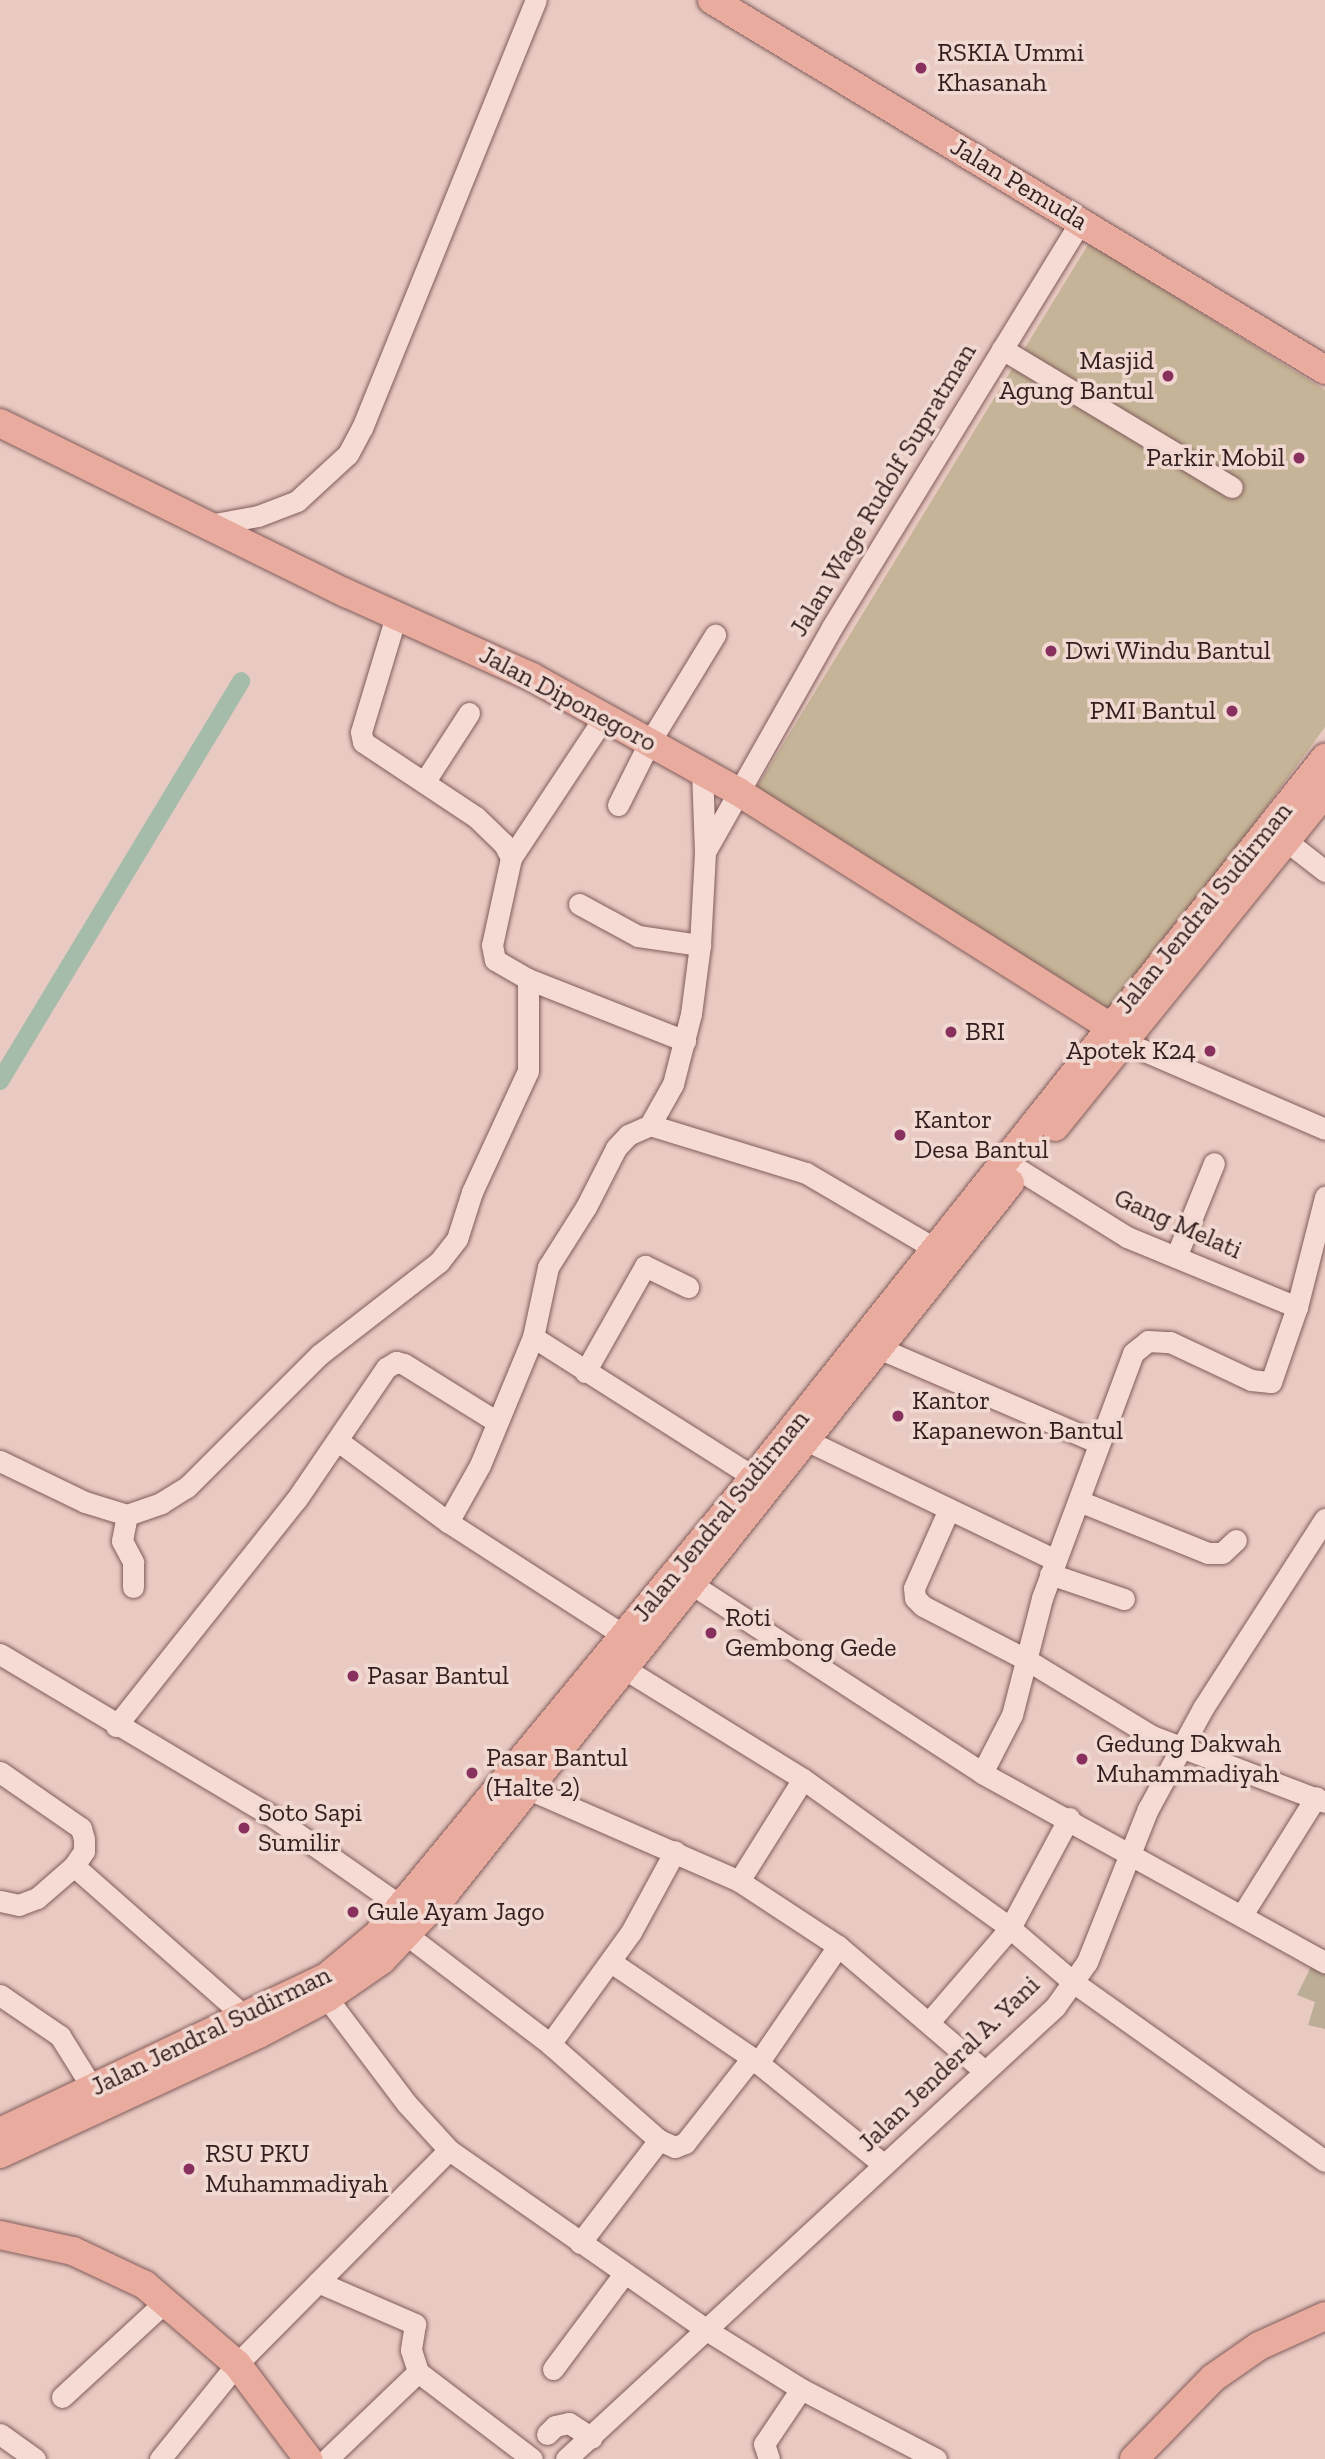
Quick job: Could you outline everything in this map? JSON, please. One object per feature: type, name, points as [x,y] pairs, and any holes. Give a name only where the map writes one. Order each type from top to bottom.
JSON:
[{"type":"main road","name":"Jalan Pemuda","points":[[712,0],[1325,370]]},
{"type":"main road","name":"Jalan Diponegoro","points":[[0,423],[396,616],[502,662],[603,719],[702,770],[1117,1034]]},
{"type":"main road","name":"Jalan Jendral Sudirman","points":[[0,2154],[161,2068],[245,2017],[338,1969],[402,1907],[625,1669],[693,1585],[749,1495],[808,1441],[881,1349],[1013,1165],[1117,1034],[1325,758]]},
{"type":"main road","name":"Jalan Jendral Sudirman","points":[[1117,1034],[1325,792]]},
{"type":"main road","name":"Jalan Jendral Sudirman","points":[[0,2132],[93,2089],[161,2068],[327,1998],[382,1960],[407,1935],[625,1636],[749,1495],[934,1248],[1013,1165]]},
{"type":"main road","points":[[0,2235],[40,2241],[100,2260],[166,2301],[237,2364],[308,2459]]},
{"type":"main road","points":[[1134,2459],[1213,2378],[1259,2346],[1325,2316]]},
{"type":"street","points":[[209,525],[258,516],[297,500],[348,454],[362,428],[536,0]]},
{"type":"street","name":"Jalan Wage Rudolf Supratman","points":[[705,852],[832,626],[1081,221]]},
{"type":"street","points":[[1002,349],[1232,486]]},
{"type":"street","points":[[396,616],[362,732],[363,742],[425,781],[494,831],[511,858]]},
{"type":"street","points":[[618,805],[649,743],[715,635]]},
{"type":"street","points":[[425,781],[469,713]]},
{"type":"street","points":[[603,719],[511,858],[492,955],[499,965],[528,979],[685,1041]]},
{"type":"street","points":[[448,1522],[480,1465],[533,1336],[548,1267],[586,1208],[616,1148],[628,1135],[650,1125],[670,1093],[685,1041],[700,944],[705,852],[702,770]]},
{"type":"street","points":[[1285,840],[1325,871]]},
{"type":"street","points":[[579,904],[638,936],[700,944]]},
{"type":"street","points":[[1,1464],[85,1502],[127,1515],[161,1503],[187,1487],[320,1355],[415,1283],[457,1238],[472,1192],[528,1071],[528,979]]},
{"type":"street","points":[[1117,1034],[1325,1129]]},
{"type":"street","points":[[650,1125],[806,1173],[934,1248]]},
{"type":"street","points":[[1176,1257],[1214,1163]]},
{"type":"street","name":"Gang Melati","points":[[1013,1165],[1127,1237],[1297,1307]]},
{"type":"street","points":[[982,1773],[1012,1715],[1052,1567],[1138,1348],[1148,1341],[1170,1342],[1251,1380],[1269,1382],[1278,1371],[1325,1197]]},
{"type":"street","points":[[585,1372],[645,1266],[688,1287]]},
{"type":"street","points":[[533,1336],[749,1495]]},
{"type":"street","points":[[881,1349],[967,1390],[1099,1443]]},
{"type":"street","points":[[117,1726],[242,1570],[338,1441],[386,1367],[396,1362],[497,1422]]},
{"type":"street","points":[[338,1441],[448,1522],[625,1636]]},
{"type":"street","points":[[808,1441],[948,1509],[1052,1567],[1124,1599]]},
{"type":"street","points":[[1079,1501],[1208,1553],[1222,1553],[1236,1539]]},
{"type":"street","points":[[948,1509],[915,1588],[915,1598],[1027,1660],[1152,1736],[1321,1800],[1242,1915]]},
{"type":"street","points":[[127,1515],[122,1541],[133,1562],[134,1587]]},
{"type":"street","name":"Jalan Jenderal A. Yani","points":[[568,2457],[708,2331],[983,2070],[1036,2025],[1073,1982],[1092,1951],[1128,1854],[1183,1746],[1325,1519]]},
{"type":"street","points":[[693,1585],[982,1773],[1069,1818],[1128,1854],[1325,1962]]},
{"type":"street","points":[[3,1663],[275,1818],[402,1907]]},
{"type":"street","points":[[625,1669],[803,1779],[1010,1928],[1073,1982],[1325,2161]]},
{"type":"street","points":[[0,1772],[81,1828],[84,1851],[74,1866],[37,1898],[19,1905],[0,1901]]},
{"type":"street","points":[[739,1881],[803,1779]]},
{"type":"street","points":[[517,1784],[676,1850],[739,1881],[838,1946],[983,2070]]},
{"type":"street","points":[[929,2022],[1010,1928],[1069,1818]]},
{"type":"street","points":[[550,2044],[611,1962],[676,1850]]},
{"type":"street","points":[[74,1866],[245,2017]]},
{"type":"street","points":[[407,1935],[550,2044],[659,2140],[675,2147],[685,2143],[755,2060],[838,1946]]},
{"type":"street","points":[[611,1962],[755,2060],[884,2165]]},
{"type":"street","points":[[0,1995],[60,2036],[93,2089]]},
{"type":"street","points":[[327,1998],[407,2104],[449,2150],[623,2275],[708,2331],[801,2389],[936,2459]]},
{"type":"street","points":[[580,2243],[659,2140]]},
{"type":"street","points":[[160,2459],[237,2364],[449,2150]]},
{"type":"street","points":[[553,2369],[623,2275]]},
{"type":"street","points":[[318,2282],[415,2324],[411,2350],[418,2372],[533,2459]]},
{"type":"street","points":[[62,2397],[166,2301]]},
{"type":"street","points":[[327,2459],[418,2372]]},
{"type":"street","points":[[769,2459],[764,2444],[801,2389]]},
{"type":"street","points":[[568,2457],[540,2427],[569,2423],[592,2438]]},
{"type":"street","points":[[0,2434],[35,2459]]},
{"type":"shaded area","points":[[1089,243],[1325,390],[1325,727],[1109,1022],[752,795]]},
{"type":"shaded area","points":[[1313,1963],[1325,1970],[1325,2029],[1308,2025],[1315,2002],[1297,1995]]},
{"type":"waterway","points":[[0,1081],[241,681]]},
{"type":"place","name":"RSKIA Ummi Khasanah","points":[[921,68]]},
{"type":"place","name":"Masjid Agung Bantul","points":[[1168,376]]},
{"type":"place","name":"Parkir Mobil","points":[[1299,458]]},
{"type":"place","name":"Dwi Windu Bantul","points":[[1051,651]]},
{"type":"place","name":"PMI Bantul","points":[[1232,711]]},
{"type":"place","name":"BRI","points":[[951,1032]]},
{"type":"place","name":"Apotek K24","points":[[1210,1051]]},
{"type":"place","name":"Kantor Desa Bantul","points":[[900,1135]]},
{"type":"place","name":"Kantor Kapanewon Bantul","points":[[898,1416]]},
{"type":"place","name":"Roti Gembong Gede","points":[[711,1633]]},
{"type":"place","name":"Pasar Bantul","points":[[353,1676]]},
{"type":"place","name":"Gedung Dakwah Muhammadiyah","points":[[1082,1759]]},
{"type":"place","name":"Pasar Bantul (Halte 2)","points":[[472,1773]]},
{"type":"place","name":"Soto Sapi Sumilir","points":[[244,1828]]},
{"type":"place","name":"Gule Ayam Jago","points":[[353,1912]]},
{"type":"place","name":"RSU PKU Muhammadiyah","points":[[189,2169]]}]
